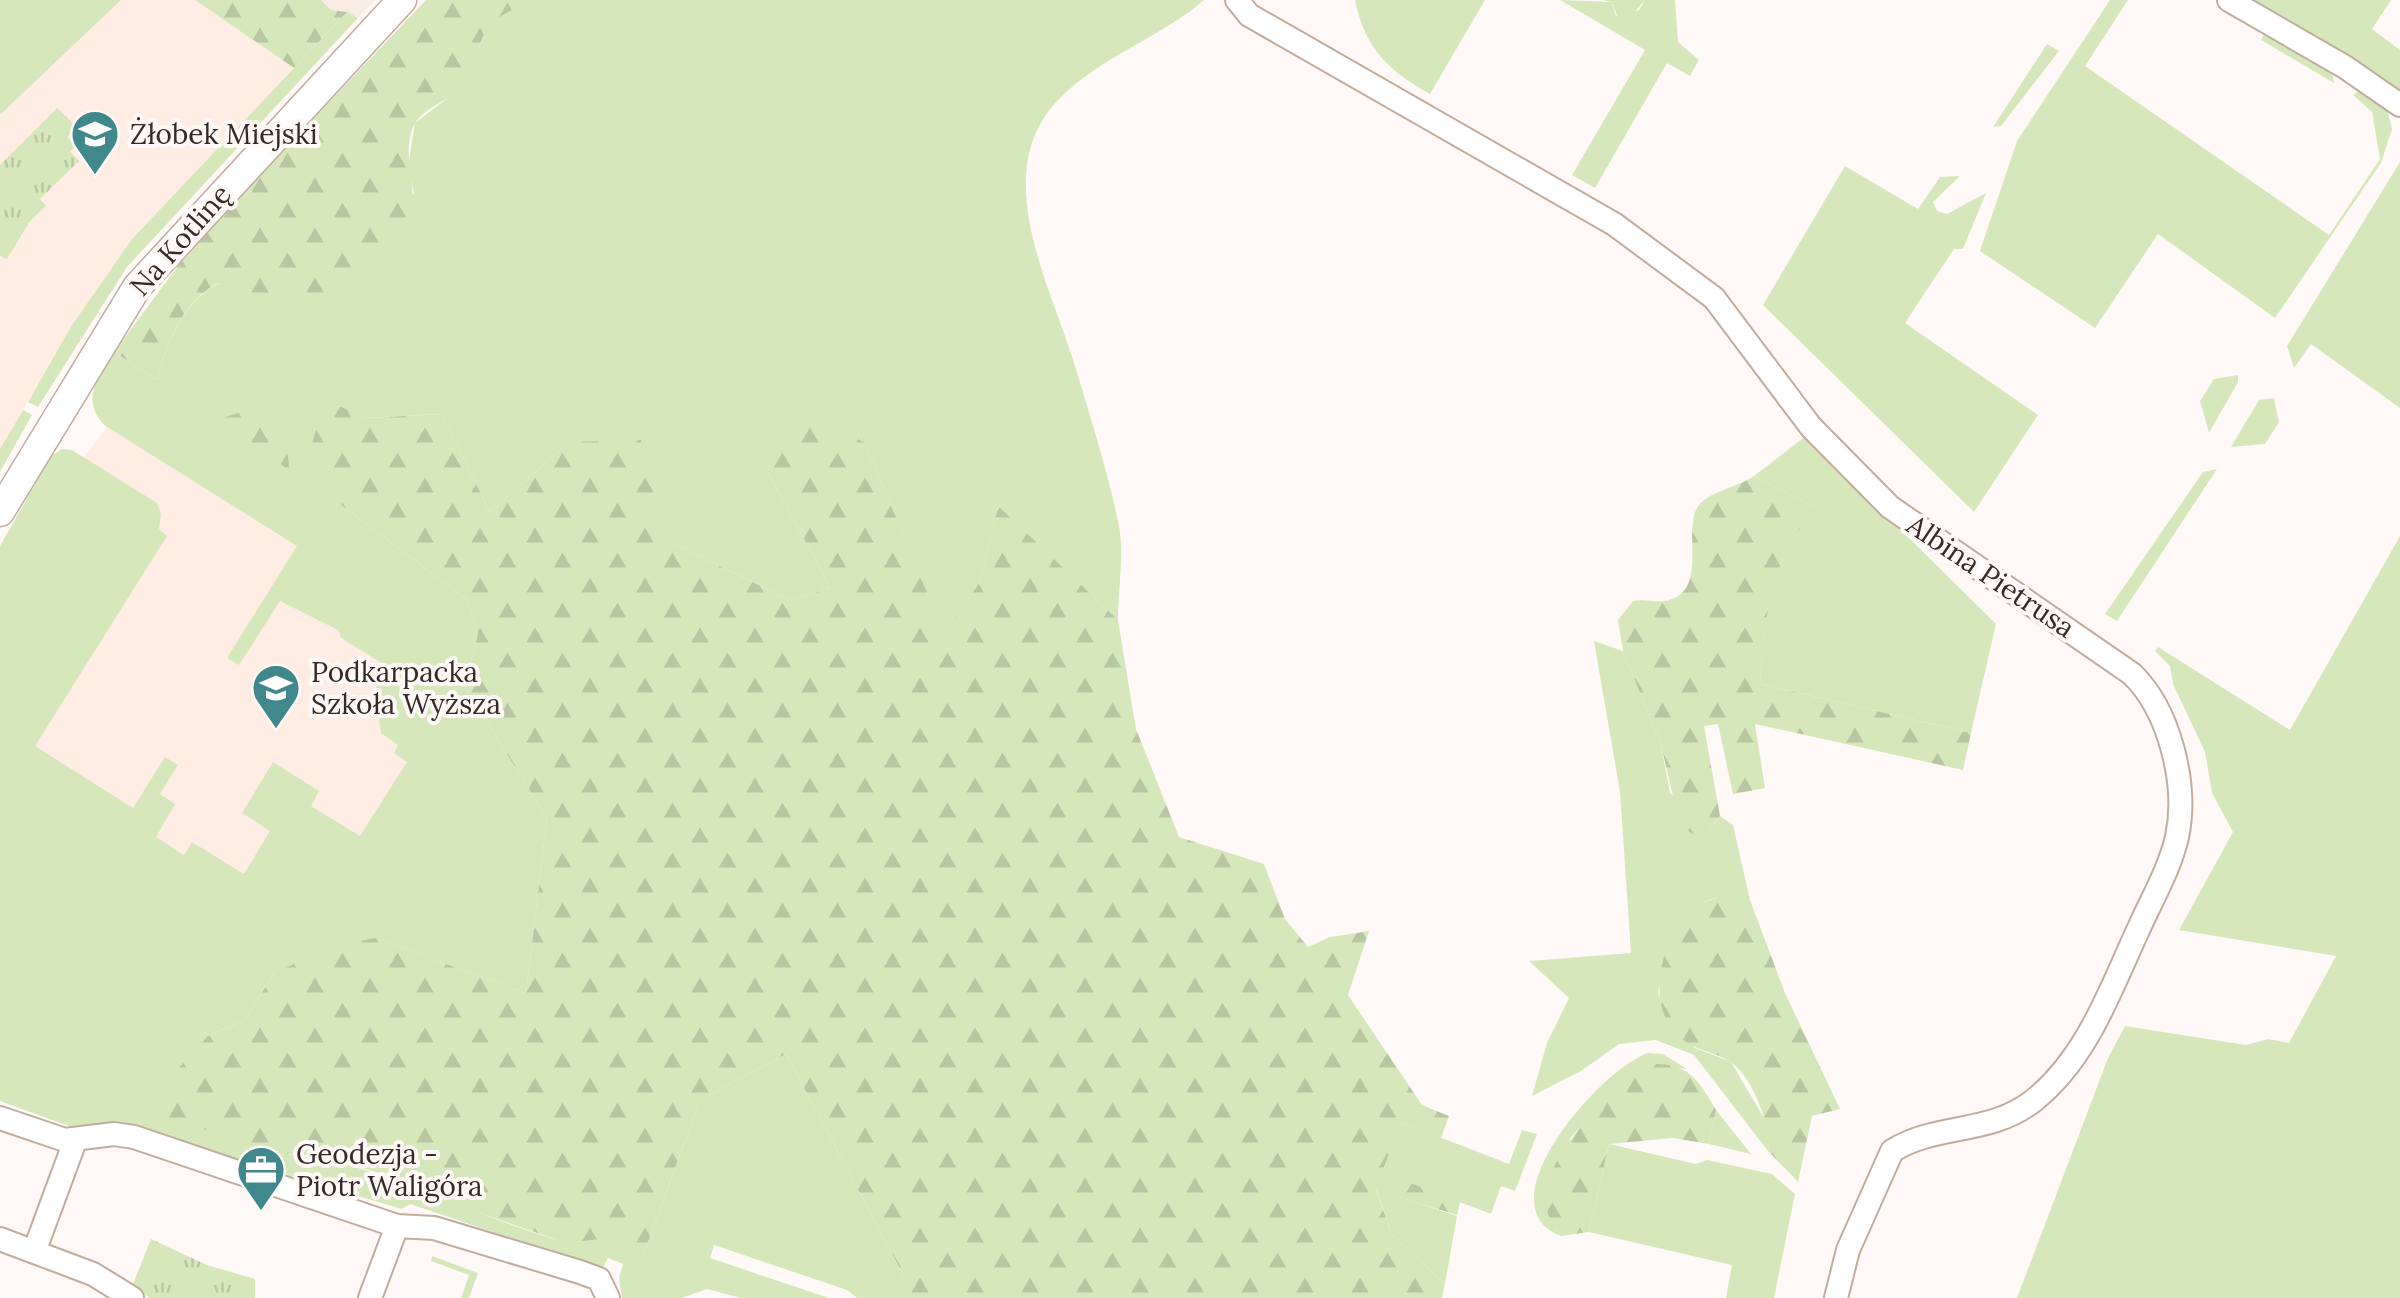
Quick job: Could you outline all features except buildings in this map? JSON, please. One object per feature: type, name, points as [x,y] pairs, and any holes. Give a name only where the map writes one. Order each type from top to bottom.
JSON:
[{"type":"street","name":"Na Kotlinę","points":[[0,512],[137,287],[402,0]]},
{"type":"street","name":"Albina Pietrusa","points":[[1236,0],[1249,15],[1614,224],[1668,260],[1714,298],[1811,426],[1890,507],[2132,674],[2156,703],[2178,780],[2177,835],[2098,1015],[2064,1072],[2029,1105],[2002,1120],[1926,1135],[1892,1151],[1848,1250],[1836,1298]]},
{"type":"street","points":[[2228,0],[2345,67],[2400,105]]},
{"type":"street","points":[[0,1118],[75,1141],[127,1135],[397,1226],[434,1228],[580,1272],[598,1279],[608,1298]]},
{"type":"street","points":[[34,1252],[75,1141]]},
{"type":"street","points":[[370,1298],[397,1226]]},
{"type":"street","points":[[0,1240],[103,1278],[132,1298]]},
{"type":"shaded area","name":"Żłobek Miejski","points":[[121,0],[195,0],[294,68],[132,239],[70,328],[0,449],[0,115]]},
{"type":"shaded area","points":[[321,0],[375,0],[358,18],[331,10]]},
{"type":"shaded area","points":[[127,403],[476,642],[465,687],[547,818],[526,993],[375,938],[0,775],[78,464]]},
{"type":"green space","points":[[0,0],[121,0],[0,115]]},
{"type":"green space","points":[[195,0],[321,0],[331,10],[347,12],[294,68]]},
{"type":"green space","points":[[426,0],[528,0],[490,26],[463,87],[416,122],[409,140],[412,203],[408,219],[357,279],[338,294],[305,304],[218,283],[185,312],[157,380],[114,352],[195,243]]},
{"type":"green space","points":[[528,0],[1204,0],[1075,84],[1038,128],[1028,161],[1026,195],[1031,230],[1075,366],[1118,521],[1118,620],[998,507],[980,582],[944,634],[865,443],[767,471],[830,587],[792,601],[672,543],[570,442],[490,512],[442,414],[367,418],[325,401],[341,505],[467,600],[478,633],[465,687],[547,818],[526,993],[375,938],[274,973],[245,1020],[208,1036],[280,1154],[317,1158],[388,1177],[561,1241],[604,1239],[644,1253],[700,1100],[786,1054],[904,1276],[904,1298],[857,1298],[847,1290],[714,1245],[710,1258],[829,1298],[741,1298],[707,1289],[682,1298],[622,1298],[619,1278],[623,1264],[608,1258],[602,1269],[410,1204],[402,1209],[313,1183],[307,1187],[145,1130],[110,1122],[74,1128],[0,1101],[0,546],[51,456],[62,449],[72,450],[157,503],[161,514],[159,529],[167,536],[35,746],[133,808],[165,757],[178,765],[160,794],[175,804],[156,837],[184,855],[192,842],[244,874],[270,831],[242,813],[273,762],[319,791],[311,806],[360,836],[407,762],[394,753],[398,745],[381,733],[375,690],[388,667],[341,638],[338,630],[280,601],[239,665],[227,658],[297,546],[104,425],[92,397],[114,352],[157,380],[185,312],[219,283],[252,291],[414,194],[408,166],[415,123],[465,85],[486,29]]},
{"type":"green space","points":[[1355,0],[1485,0],[1430,94],[1381,57],[1365,32]]},
{"type":"green space","points":[[1560,0],[1612,2],[1616,16],[1639,10],[1645,0],[1675,0],[1678,42],[1699,60],[1690,76],[1667,63],[1595,188],[1572,175],[1645,50]]},
{"type":"green space","points":[[1603,0],[1645,0],[1627,21],[1619,21],[1612,2]]},
{"type":"green space","points":[[2110,0],[2128,0],[2085,66],[2329,235],[2380,159],[2372,112],[2353,95],[2361,90],[2387,109],[2392,129],[2381,163],[2275,318],[2158,234],[2095,328],[1980,251],[2017,141]]},
{"type":"green space","points":[[2247,0],[2391,0],[2372,29],[2400,50],[2400,93]]},
{"type":"green space","points":[[347,12],[358,18],[127,267],[38,407],[28,402],[70,328],[132,239]]},
{"type":"green space","points":[[2266,30],[2332,70],[2334,83],[2261,40]]},
{"type":"green space","points":[[2047,44],[2059,51],[2001,126],[1993,127]]},
{"type":"green space","points":[[57,108],[77,127],[67,137],[76,145],[70,152],[79,161],[40,199],[46,206],[30,221],[7,259],[0,256],[0,165]]},
{"type":"green space","points":[[2400,162],[2400,408],[2311,344],[2294,368],[2287,346]]},
{"type":"green space","points":[[1845,166],[1918,209],[1940,177],[1960,176],[1933,202],[1937,211],[1947,214],[1986,193],[1963,249],[1954,249],[1905,323],[2038,415],[1974,512],[1763,305]]},
{"type":"green space","points":[[2238,375],[2238,382],[2209,433],[2200,401],[2214,379]]},
{"type":"green space","points":[[2274,398],[2279,422],[2265,444],[2231,447],[2259,400]]},
{"type":"green space","points":[[325,400],[367,418],[442,414],[490,512],[570,442],[641,440],[672,543],[792,601],[830,587],[767,471],[809,411],[865,443],[944,633],[980,582],[998,506],[1118,620],[1136,729],[1179,837],[1264,864],[1285,919],[1308,947],[1330,937],[1369,931],[1348,995],[1422,1105],[1449,1116],[1441,1138],[1401,1122],[1382,1172],[1460,1202],[1457,1215],[1376,1190],[1392,1235],[1445,1284],[1442,1298],[904,1298],[904,1276],[786,1054],[700,1100],[644,1253],[601,1239],[566,1243],[417,1191],[386,1175],[321,1156],[280,1154],[160,1115],[177,1070],[208,1036],[245,1020],[274,973],[332,947],[375,938],[526,993],[547,818],[465,687],[478,633],[467,600],[341,505],[309,453]]},
{"type":"green space","points":[[23,410],[32,415],[0,472],[0,449]]},
{"type":"green space","points":[[245,411],[264,420],[278,433],[289,459],[289,470],[216,420]]},
{"type":"green space","points":[[1806,436],[1996,624],[1971,733],[1761,684],[1765,627],[1781,563],[1797,531],[1822,510],[1754,476]]},
{"type":"green space","points":[[2217,469],[2117,621],[2105,614],[2203,472]]},
{"type":"green space","points":[[1754,476],[1822,510],[1798,531],[1781,563],[1765,626],[1761,684],[1971,733],[1963,770],[1755,724],[1765,788],[1733,794],[1718,724],[1704,726],[1720,816],[1709,831],[1696,836],[1680,826],[1661,745],[1623,651],[1618,620],[1633,601],[1664,601],[1679,596],[1691,573],[1692,529],[1699,505]]},
{"type":"green space","points":[[2400,536],[2400,1298],[2017,1298],[2108,1058],[2125,1026],[2246,1045],[2268,1039],[2289,1043],[2336,956],[2179,930],[2233,832],[2212,793],[2205,752],[2173,684],[2170,666],[2155,651],[2158,647],[2290,730]]},
{"type":"green space","points":[[1594,641],[1623,651],[1661,745],[1670,793],[1709,831],[1720,816],[1733,825],[1750,900],[1727,897],[1694,908],[1674,937],[1658,994],[1695,1048],[1731,1062],[1771,1130],[1768,1151],[1694,1055],[1656,1040],[1619,1044],[1581,1071],[1532,1096],[1547,1043],[1569,998],[1529,961],[1631,953],[1620,792]]},
{"type":"green space","points":[[1728,894],[1750,900],[1785,993],[1840,1109],[1812,1116],[1798,1182],[1768,1151],[1763,1115],[1745,1077],[1729,1061],[1685,1042],[1668,1023],[1662,1007],[1659,991],[1664,956],[1686,908]]},
{"type":"green space","points":[[1648,1053],[1663,1054],[1687,1069],[1653,1064],[1603,1104],[1570,1138],[1555,1229],[1561,1236],[1540,1220],[1534,1197],[1541,1169],[1556,1139],[1578,1110],[1627,1064]]},
{"type":"green space","points":[[1653,1064],[1684,1070],[1704,1090],[1716,1110],[1709,1144],[1673,1138],[1609,1144],[1589,1232],[1561,1236],[1548,1214],[1547,1189],[1555,1164],[1591,1116]]},
{"type":"green space","points":[[1716,1110],[1751,1154],[1709,1144]]},
{"type":"green space","points":[[1401,1122],[1509,1164],[1522,1130],[1537,1134],[1515,1191],[1501,1186],[1491,1214],[1381,1172]]},
{"type":"green space","points":[[1609,1144],[1696,1164],[1707,1160],[1772,1174],[1795,1194],[1774,1298],[1726,1298],[1732,1265],[1589,1232]]},
{"type":"green space","points":[[1376,1189],[1457,1216],[1445,1284],[1392,1235]]},
{"type":"green space","points":[[151,1239],[207,1265],[255,1279],[255,1298],[149,1298],[133,1284]]},
{"type":"green space","points":[[432,1256],[478,1273],[469,1298],[461,1298],[469,1275],[431,1261]]},
{"type":"place","name":"Żłobek Miejski","points":[[95,176]]},
{"type":"place","name":"Podkarpacka Szkoła Wyższa","points":[[276,730]]},
{"type":"place","name":"Geodezja - Piotr Waligóra","points":[[261,1212]]}]
